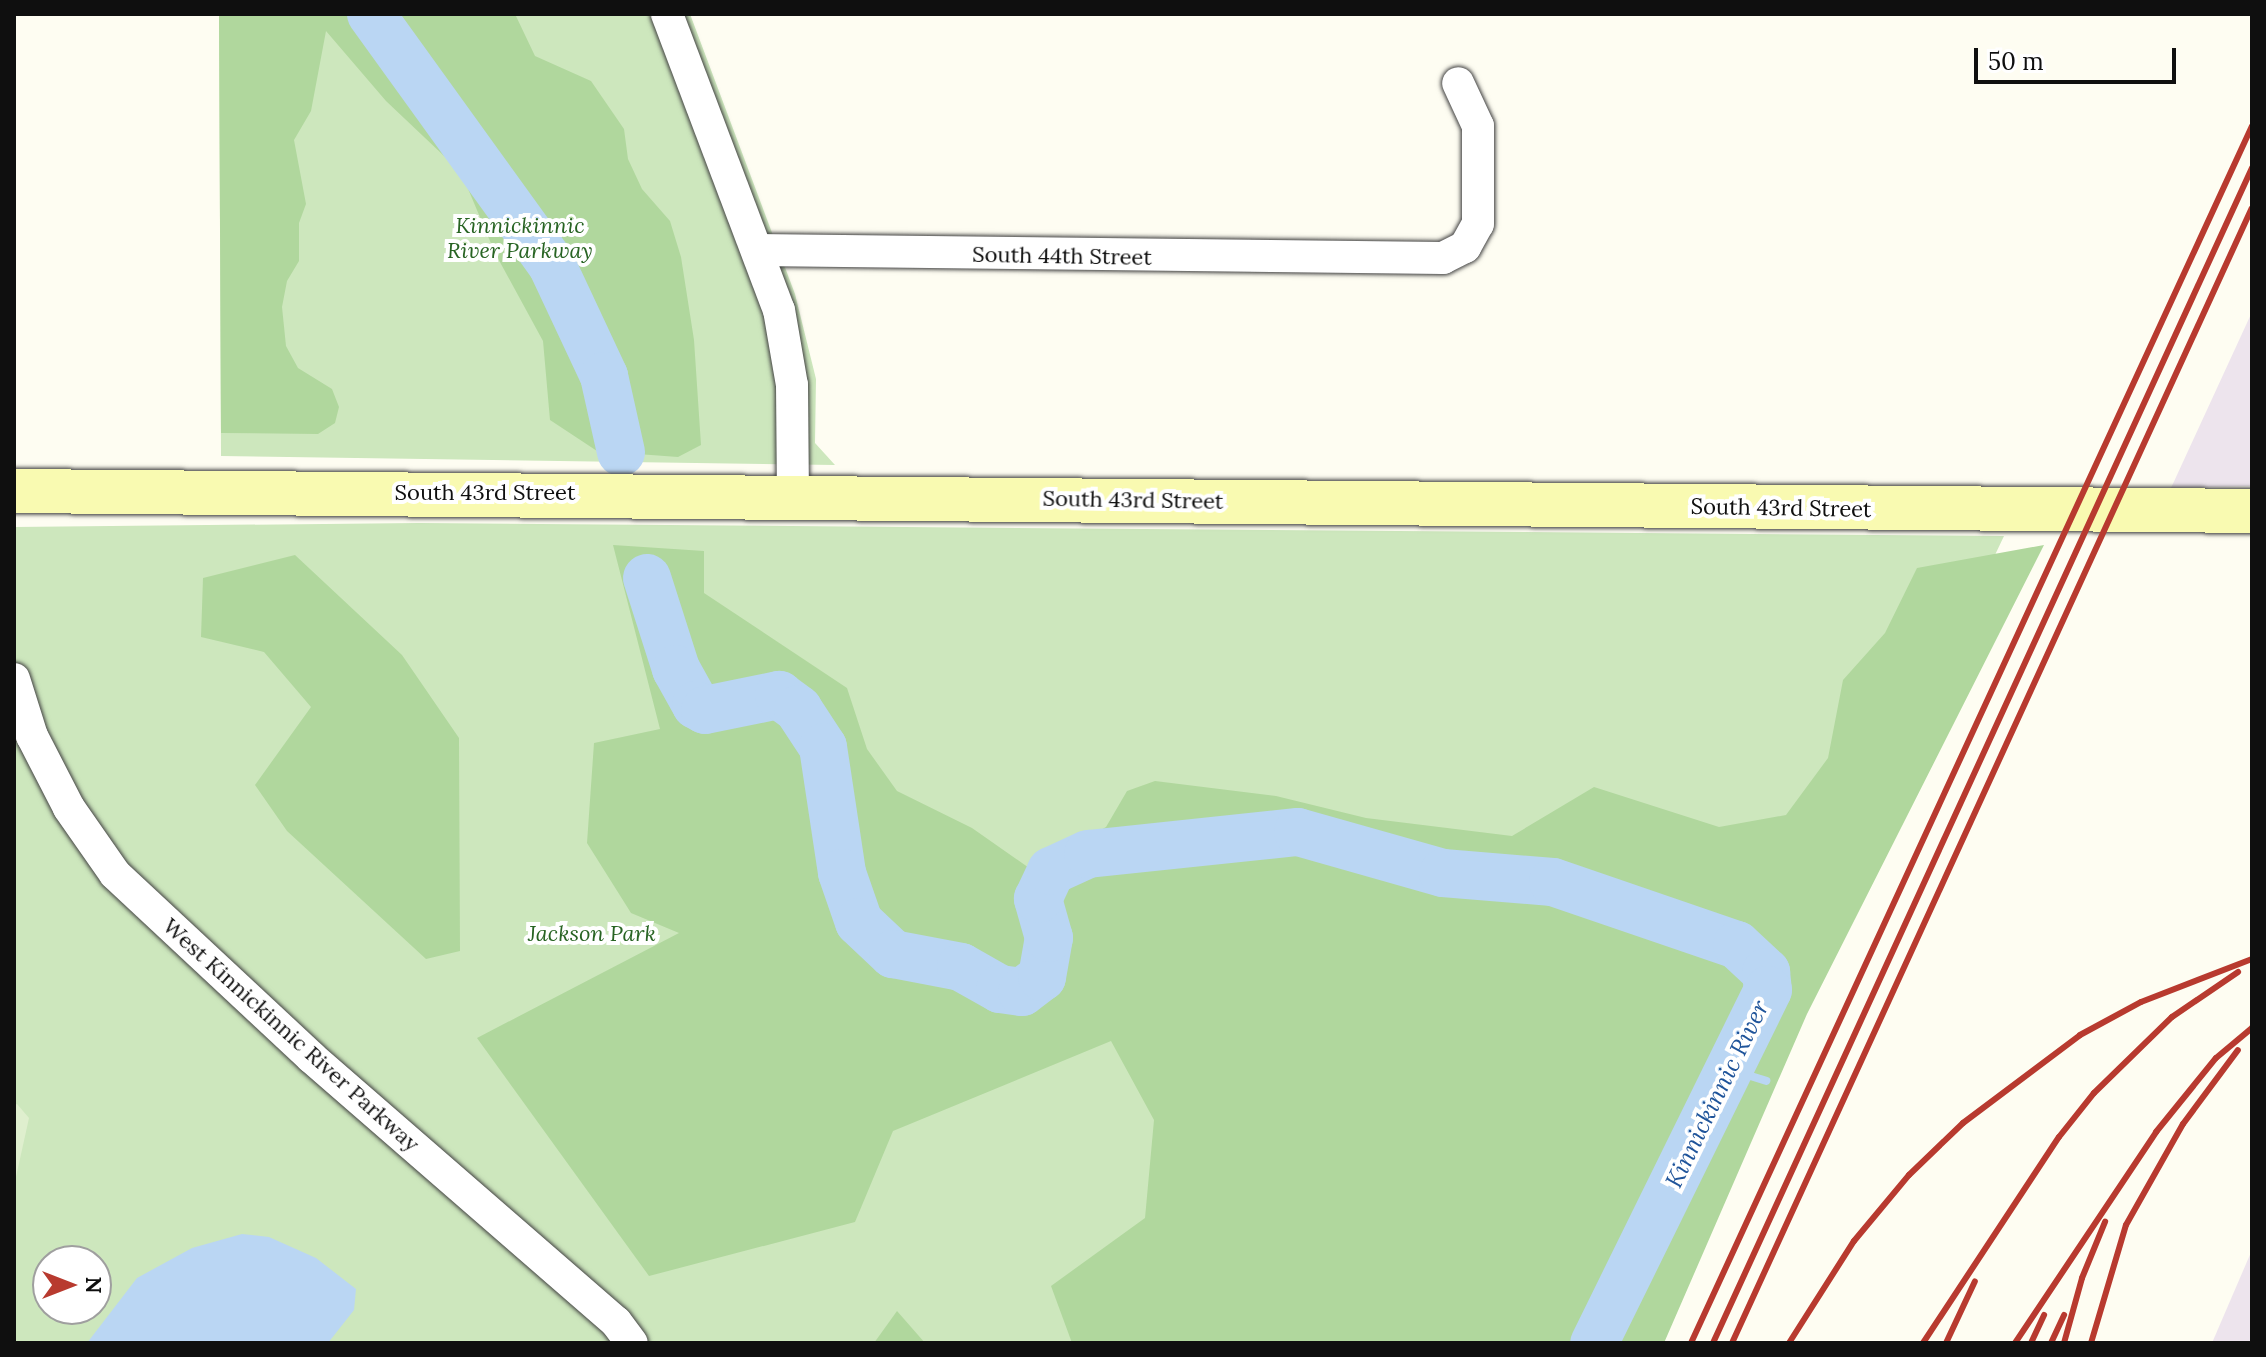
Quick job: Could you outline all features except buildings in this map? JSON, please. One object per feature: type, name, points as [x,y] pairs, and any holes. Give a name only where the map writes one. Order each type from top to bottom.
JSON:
[{"type":"main road","name":"South 43rd Street","points":[[14,491],[657,494],[2252,511]]},
{"type":"street","points":[[667,14],[757,250],[786,345],[793,496]]},
{"type":"street","name":"South 44th Street","points":[[757,250],[1443,258],[1465,247],[1478,224],[1478,126],[1458,83]]},
{"type":"street","name":"West Kinnickinnic River Parkway","points":[[14,679],[32,736],[69,808],[115,874],[311,1057],[616,1322],[632,1343]]},
{"type":"shaded area","points":[[2252,312],[2252,486],[2171,488]]},
{"type":"shaded area","points":[[2252,1250],[2252,1343],[2212,1343]]},
{"type":"green space","name":"Kinnickinnic River Parkway","points":[[219,14],[690,14],[795,294],[816,379],[815,443],[835,465],[221,456]]},
{"type":"green space","points":[[219,14],[515,14],[535,56],[591,81],[624,129],[628,159],[642,189],[670,221],[681,257],[694,340],[701,445],[678,457],[597,451],[550,420],[543,341],[495,253],[461,172],[386,101],[326,31],[311,111],[294,140],[306,204],[299,223],[299,261],[287,281],[282,307],[286,346],[298,368],[332,389],[339,407],[335,423],[318,434],[221,433]]},
{"type":"green space","name":"Jackson Park","points":[[419,523],[2004,536],[1778,1012],[1632,1343],[14,1343],[14,527]]},
{"type":"green space","points":[[613,545],[704,551],[704,593],[847,688],[867,749],[897,791],[972,828],[1032,870],[1106,827],[1127,791],[1155,781],[1276,796],[1366,818],[1512,836],[1594,787],[1719,827],[1786,815],[1828,758],[1843,680],[1885,633],[1917,568],[2044,545],[1807,1014],[1664,1343],[1072,1343],[1051,1286],[1145,1218],[1154,1120],[1111,1041],[893,1131],[855,1222],[649,1276],[477,1038],[679,933],[631,913],[587,843],[594,743],[660,729]]},
{"type":"green space","points":[[295,555],[402,655],[459,738],[460,951],[426,959],[287,831],[255,785],[311,707],[264,652],[201,637],[203,578]]},
{"type":"green space","points":[[17,1104],[29,1118],[14,1186],[14,1105]]},
{"type":"green space","points":[[897,1311],[925,1343],[874,1343]]},
{"type":"water","points":[[242,1234],[269,1237],[316,1258],[356,1289],[354,1310],[328,1343],[87,1343],[101,1325],[112,1325],[112,1310],[137,1278],[192,1248]]},
{"type":"waterway","name":"Kinnickinnic River","points":[[371,14],[552,265],[604,376],[621,452]]},
{"type":"waterway","name":"Kinnickinnic River","points":[[647,578],[676,669],[696,705],[705,710],[779,695],[798,709],[823,747],[842,873],[859,922],[893,954],[961,967],[1000,989],[1022,992],[1042,977],[1049,938],[1038,899],[1051,871],[1088,854],[1298,832],[1443,873],[1553,882],[1737,945],[1766,972],[1768,990],[1594,1343]]},
{"type":"waterway","points":[[1731,1070],[1766,1081]]},
{"type":"railway","points":[[1691,1343],[2252,126]]},
{"type":"railway","points":[[1713,1343],[2252,168]]},
{"type":"railway","points":[[1732,1343],[2252,208]]},
{"type":"railway","points":[[1789,1343],[1854,1241],[1909,1175],[1963,1123],[2080,1035],[2141,1002],[2252,959]]},
{"type":"railway","points":[[1923,1343],[2059,1137],[2094,1093],[2172,1017],[2238,972]]},
{"type":"railway","points":[[2015,1343],[2156,1132],[2216,1058],[2252,1028]]},
{"type":"railway","points":[[2091,1343],[2126,1225],[2183,1124],[2238,1050]]},
{"type":"railway","points":[[2064,1343],[2082,1278],[2105,1222]]},
{"type":"railway","points":[[1946,1343],[1975,1281]]},
{"type":"railway","points":[[2031,1343],[2044,1315]]},
{"type":"railway","points":[[2051,1343],[2064,1315]]}]
